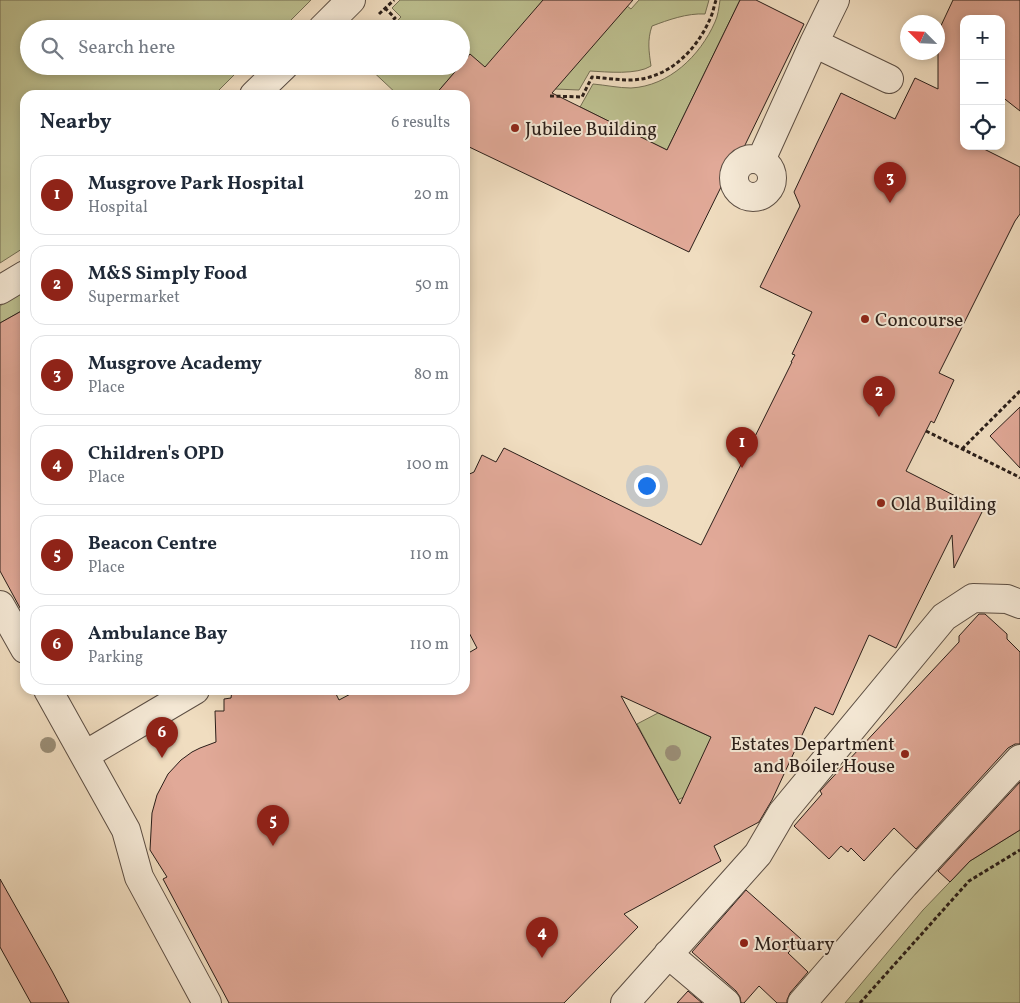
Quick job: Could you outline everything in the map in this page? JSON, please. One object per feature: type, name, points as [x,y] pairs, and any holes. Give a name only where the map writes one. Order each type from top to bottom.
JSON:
[{"type":"street","points":[[331,20],[351,0]]},
{"type":"street","points":[[761,160],[835,0]]},
{"type":"street","points":[[814,43],[890,79]]},
{"type":"street","points":[[259,90],[275,75]]},
{"type":"street","points":[[0,290],[20,278]]},
{"type":"street","points":[[625,1003],[758,854],[782,813],[944,617],[973,598],[1007,599],[1020,604]]},
{"type":"street","points":[[0,605],[20,640]]},
{"type":"street","points":[[51,695],[126,830],[139,877],[207,1003]]},
{"type":"street","points":[[85,755],[187,695]]},
{"type":"street","points":[[802,1003],[904,885],[1020,759]]},
{"type":"street","points":[[668,954],[726,1003]]},
{"type":"path","points":[[550,96],[582,96],[592,77],[632,80],[651,76],[666,70],[686,56],[699,40],[710,18],[716,0]]},
{"type":"path","points":[[386,8],[395,18],[393,20]]},
{"type":"path","points":[[962,449],[1020,391]]},
{"type":"path","points":[[926,431],[1020,478]]},
{"type":"path","points":[[860,1003],[969,881],[1020,850]]},
{"type":"green space","points":[[0,0],[311,0],[291,20],[20,20],[20,75],[234,75],[219,90],[20,90],[20,250],[0,263]]},
{"type":"green space","points":[[400,0],[543,0],[490,72],[470,55],[470,20],[398,20],[401,17],[392,8]]},
{"type":"green space","points":[[639,0],[709,0],[705,14],[671,19],[652,26],[649,41],[651,66],[630,72],[590,71],[579,90],[555,89],[627,6],[631,9]]},
{"type":"green space","points":[[720,0],[740,0],[667,150],[580,107],[593,84],[626,88],[645,86],[658,82],[682,67],[709,35],[717,17]]},
{"type":"green space","points":[[377,75],[452,75],[439,90],[393,90]]},
{"type":"green space","points":[[20,292],[20,312],[0,323],[0,306]]},
{"type":"green space","points":[[658,713],[711,737],[719,778],[678,800],[637,724]]},
{"type":"green space","points":[[1020,830],[1020,1003],[845,1003],[923,910],[970,861]]},
{"type":"building","name":"Jubilee Building","points":[[543,0],[633,0],[552,93],[667,150],[740,0],[756,0],[804,24],[727,182],[724,181],[689,252],[470,147],[470,90],[439,90],[452,75],[470,75],[470,54],[485,67]]},
{"type":"building","points":[[953,0],[1020,0],[1020,111],[1005,99],[1005,15],[960,15],[960,150],[986,150],[1020,167],[1020,214],[939,373],[954,380],[934,423],[931,421],[906,471],[983,510],[954,568],[952,535],[896,648],[869,635],[833,715],[815,707],[772,800],[759,822],[714,846],[721,861],[624,914],[638,927],[564,1003],[229,1003],[163,879],[167,877],[150,850],[152,813],[157,795],[168,774],[181,760],[192,752],[216,742],[215,711],[224,711],[224,699],[231,698],[231,695],[336,695],[339,700],[348,695],[470,695],[470,652],[477,648],[470,635],[470,474],[474,472],[482,455],[496,462],[504,448],[701,545],[792,362],[795,355],[792,354],[812,312],[760,287],[800,206],[794,192],[841,93],[895,119],[915,78],[938,89],[938,60],[945,60],[945,17]],"holes":[[[621,696],[711,737],[680,804]]]},
{"type":"building","points":[[20,312],[20,608],[0,571],[0,323]]},
{"type":"building","points":[[1020,407],[1020,468],[990,436]]},
{"type":"building","name":"Estates Department and Boiler House","points":[[979,614],[985,614],[1007,634],[1007,639],[1020,652],[1020,744],[1015,744],[1008,748],[916,849],[894,828],[864,861],[851,848],[848,852],[841,846],[829,859],[794,826],[822,794],[820,791],[959,642],[959,636]]},
{"type":"building","points":[[1020,782],[1020,830],[970,861],[950,882],[938,871]]},
{"type":"building","points":[[0,879],[69,1003],[31,1003],[0,947]]},
{"type":"building","name":"Mortuary","points":[[746,890],[801,939],[788,953],[808,972],[790,993],[787,1003],[777,1003],[759,986],[744,1003],[741,1003],[736,991],[692,952]]},
{"type":"building","points":[[688,991],[702,1003],[677,1003]]},
{"type":"place","name":"Jubilee Building","points":[[515,128]]},
{"type":"place","name":"Musgrove Academy","points":[[890,203]]},
{"type":"place","name":"Concourse","points":[[865,319]]},
{"type":"place","name":"M&S Simply Food","points":[[879,417]]},
{"type":"place","name":"Musgrove Park Hospital","points":[[742,468]]},
{"type":"place","name":"Old Building","points":[[881,503]]},
{"type":"place","name":"Estates Department and Boiler House","points":[[905,754]]},
{"type":"place","name":"Ambulance Bay","points":[[162,758]]},
{"type":"place","name":"Beacon Centre","points":[[273,846]]},
{"type":"place","name":"Mortuary","points":[[744,943]]},
{"type":"place","name":"Children's OPD","points":[[542,958]]}]
